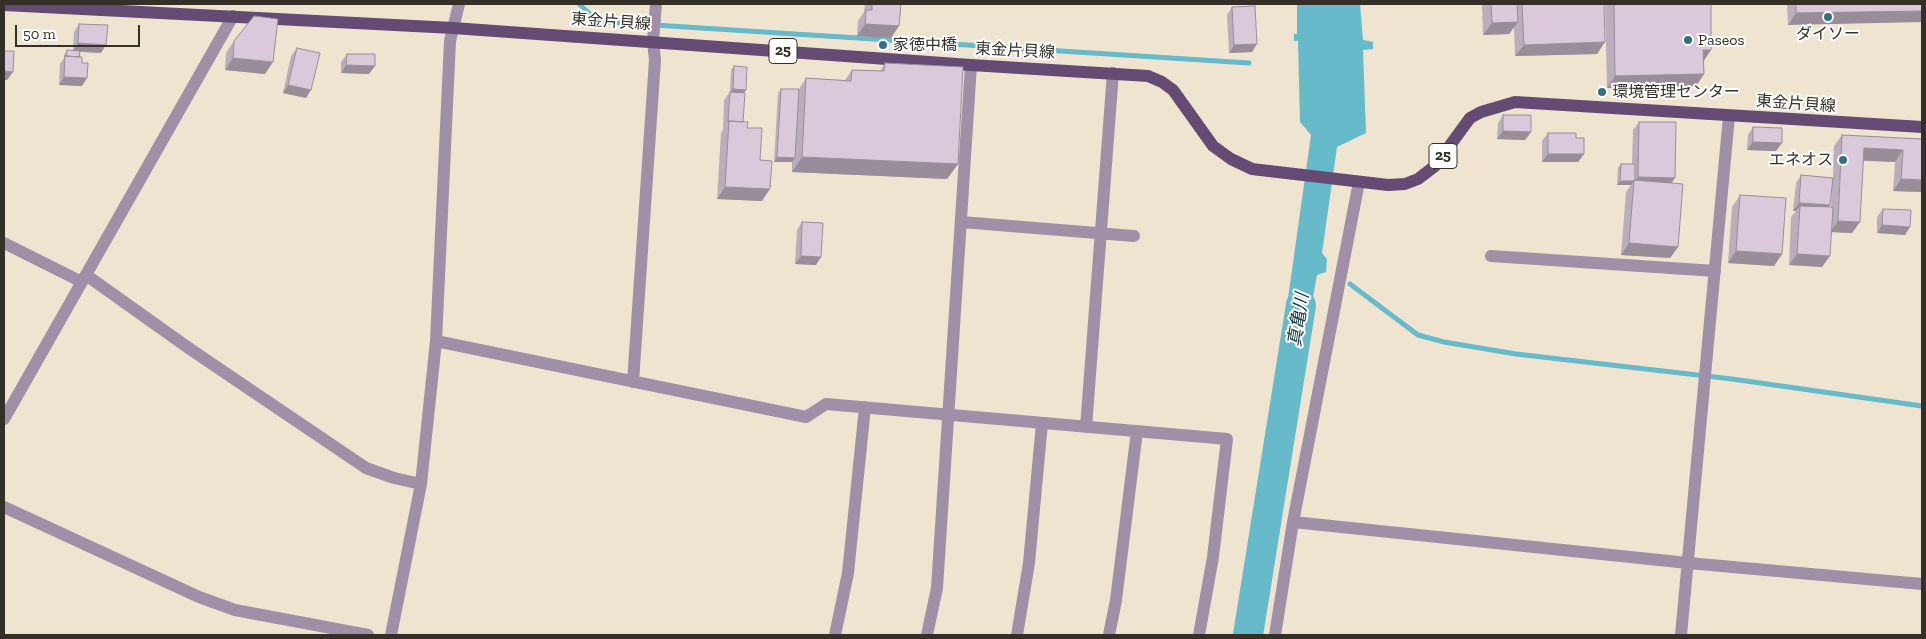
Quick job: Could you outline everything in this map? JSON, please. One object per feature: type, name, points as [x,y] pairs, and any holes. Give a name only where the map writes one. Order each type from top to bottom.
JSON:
[{"type":"main road","name":"東金片貝線","points":[[4,5],[453,28],[654,30],[971,65],[1148,76],[1173,90],[1213,146],[1231,159],[1252,169],[1388,185],[1405,184],[1418,179],[1435,166],[1470,118],[1480,112],[1515,102],[1922,127]]},
{"type":"street","points":[[391,635],[421,484],[436,341],[450,41],[459,4]]},
{"type":"street","points":[[633,382],[655,60],[654,30],[656,4]]},
{"type":"street","points":[[4,419],[233,16]]},
{"type":"street","points":[[927,635],[937,588],[971,65]]},
{"type":"street","points":[[1086,426],[1114,73]]},
{"type":"street","points":[[1681,635],[1729,116]]},
{"type":"street","points":[[1274,635],[1293,522],[1359,182]]},
{"type":"street","points":[[961,222],[1134,236]]},
{"type":"street","points":[[4,243],[84,278],[366,468],[394,478],[421,484]]},
{"type":"street","points":[[1491,256],[1715,271]]},
{"type":"street","points":[[436,341],[806,417],[826,404],[1227,438],[1213,557],[1199,635]]},
{"type":"street","points":[[835,635],[848,573],[865,407]]},
{"type":"street","points":[[1017,635],[1029,563],[1042,423]]},
{"type":"street","points":[[1109,635],[1116,600],[1137,431]]},
{"type":"street","points":[[4,507],[191,593],[235,610],[368,635]]},
{"type":"street","points":[[1293,522],[1688,563],[1922,584]]},
{"type":"water","points":[[1297,4],[1360,4],[1363,40],[1373,42],[1373,49],[1363,50],[1366,133],[1337,147],[1322,253],[1327,259],[1326,272],[1317,275],[1304,347],[1282,341],[1311,135],[1300,122],[1298,41],[1294,41],[1294,34],[1297,34]]},
{"type":"building","points":[[872,4],[901,4],[899,26],[865,24],[866,10],[872,10]]},
{"type":"building","points":[[1491,4],[1517,4],[1518,22],[1492,23]]},
{"type":"building","points":[[1522,4],[1604,4],[1605,42],[1524,45]]},
{"type":"building","points":[[1614,4],[1711,4],[1711,50],[1703,50],[1704,74],[1615,76]]},
{"type":"building","points":[[1796,4],[1922,4],[1922,11],[1796,13]]},
{"type":"building","points":[[1255,6],[1257,44],[1234,45],[1232,7]]},
{"type":"building","points":[[254,16],[278,19],[273,62],[233,58],[234,41]]},
{"type":"building","points":[[79,24],[108,25],[106,45],[78,43]]},
{"type":"building","points":[[297,48],[320,53],[311,90],[288,85]]},
{"type":"building","points":[[67,50],[80,51],[79,57],[66,56]]},
{"type":"building","points":[[4,51],[14,51],[13,72],[4,71]]},
{"type":"building","points":[[347,54],[375,54],[375,66],[346,65]]},
{"type":"building","points":[[65,56],[82,57],[82,63],[88,63],[87,78],[64,77]]},
{"type":"building","points":[[885,63],[963,67],[958,164],[802,157],[806,78],[851,81],[852,70],[884,71]]},
{"type":"building","points":[[734,66],[747,67],[746,90],[733,89]]},
{"type":"building","points":[[781,89],[799,89],[795,158],[777,157]]},
{"type":"building","points":[[730,92],[745,93],[743,122],[728,122]]},
{"type":"building","points":[[1503,115],[1531,115],[1531,132],[1503,131]]},
{"type":"building","points":[[729,121],[748,122],[747,128],[762,128],[760,160],[772,161],[770,189],[725,187]]},
{"type":"building","points":[[1639,122],[1676,122],[1675,178],[1638,177]]},
{"type":"building","points":[[1753,127],[1782,128],[1782,143],[1753,142]]},
{"type":"building","points":[[1548,133],[1576,133],[1576,138],[1584,138],[1584,154],[1548,154]]},
{"type":"building","points":[[1842,135],[1922,139],[1922,180],[1901,179],[1903,150],[1864,148],[1860,222],[1838,221]]},
{"type":"building","points":[[1621,164],[1635,164],[1635,181],[1620,181]]},
{"type":"building","points":[[1801,175],[1833,178],[1830,205],[1799,203]]},
{"type":"building","points":[[1634,180],[1683,184],[1678,247],[1629,243]]},
{"type":"building","points":[[1740,195],[1786,198],[1782,254],[1736,251]]},
{"type":"building","points":[[1800,206],[1833,207],[1830,256],[1797,254]]},
{"type":"building","points":[[1883,209],[1911,210],[1910,227],[1882,225]]},
{"type":"building","points":[[802,222],[823,223],[821,257],[801,256]]},
{"type":"waterway","points":[[579,4],[591,15],[607,22],[1249,63]]},
{"type":"waterway","points":[[1350,284],[1418,335],[1444,342],[1516,354],[1732,379],[1922,406]]},
{"type":"waterway","name":"真亀川","points":[[1248,635],[1301,305]]},
{"type":"place","name":"ダイソー","points":[[1828,17]]},
{"type":"place","name":"Paseos","points":[[1688,40]]},
{"type":"place","name":"家徳中橋","points":[[883,45]]},
{"type":"place","name":"環境管理センター","points":[[1602,92]]},
{"type":"place","name":"エネオス","points":[[1843,160]]}]
